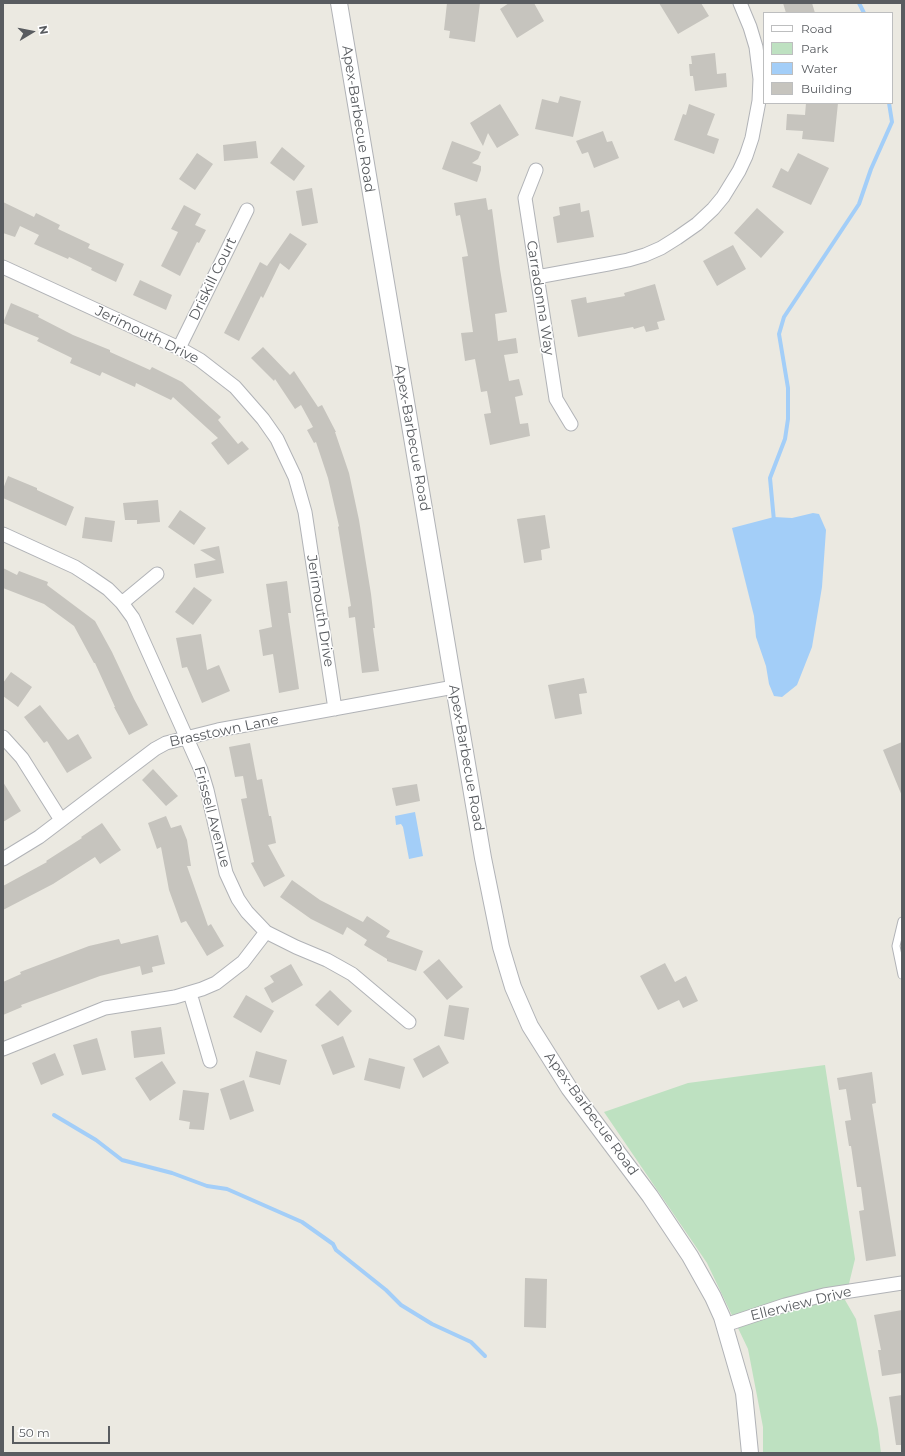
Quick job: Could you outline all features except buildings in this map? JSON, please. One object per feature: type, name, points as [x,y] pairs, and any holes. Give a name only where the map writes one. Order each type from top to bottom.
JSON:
[{"type":"street","name":"Apex-Barbecue Road","points":[[339,3],[483,858],[501,947],[513,987],[530,1026],[569,1088],[650,1196],[690,1256],[713,1297],[725,1325],[744,1393],[750,1453]]},
{"type":"street","points":[[537,276],[628,260],[661,248],[697,224],[723,197],[739,172],[746,156],[752,138],[759,101],[760,79],[756,47],[740,3]]},
{"type":"street","name":"Carradonna Way","points":[[536,170],[525,198],[556,399],[571,424]]},
{"type":"street","name":"Driskill Court","points":[[179,348],[247,210]]},
{"type":"street","name":"Jerimouth Drive","points":[[3,267],[179,348],[200,360],[217,372],[248,400],[263,419],[277,438],[295,478],[305,512],[335,709]]},
{"type":"street","name":"Frissell Avenue","points":[[3,534],[75,568],[108,589],[122,603],[133,618],[201,770],[231,885],[247,912],[266,932],[327,960],[352,974],[409,1022]]},
{"type":"street","points":[[122,603],[157,574]]},
{"type":"street","name":"Brasstown Lane","points":[[3,859],[39,837],[156,748],[166,743],[218,730],[454,687]]},
{"type":"street","points":[[3,737],[22,758],[61,820]]},
{"type":"street","points":[[3,1049],[105,1008],[175,997],[216,983],[243,962],[266,932]]},
{"type":"street","points":[[190,993],[210,1061]]},
{"type":"street","name":"Ellerview Drive","points":[[725,1325],[785,1305],[824,1295],[902,1283]]},
{"type":"lane","points":[[902,921],[896,946],[902,975]]},
{"type":"green space","points":[[825,1065],[855,1259],[845,1300],[856,1319],[878,1429],[881,1453],[763,1453],[763,1427],[748,1349],[707,1263],[604,1112],[688,1083]]},
{"type":"water","points":[[813,513],[819,514],[826,530],[822,587],[812,647],[797,685],[782,697],[774,696],[769,684],[766,666],[756,637],[754,616],[732,528],[774,517],[792,518]]},
{"type":"water","points":[[415,812],[423,856],[409,859],[403,827],[401,824],[396,825],[395,816]]},
{"type":"waterway","points":[[859,3],[864,12]]},
{"type":"waterway","points":[[774,521],[770,478],[785,439],[788,419],[788,388],[779,334],[784,317],[859,204],[871,169],[892,122],[889,104]]},
{"type":"waterway","points":[[54,1115],[96,1140],[122,1160],[172,1173],[207,1186],[227,1189],[302,1222],[333,1244],[336,1250],[386,1290],[401,1305],[432,1324],[471,1342],[485,1356]]}]
